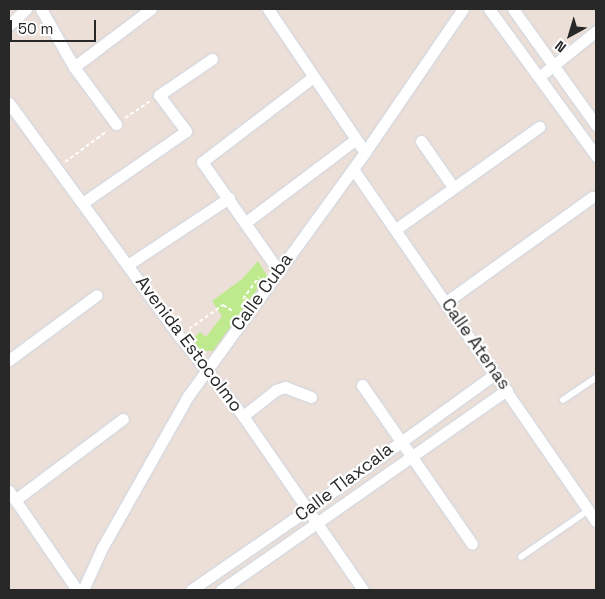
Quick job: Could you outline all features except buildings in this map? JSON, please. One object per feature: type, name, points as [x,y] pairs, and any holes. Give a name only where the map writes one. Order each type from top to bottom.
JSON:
[{"type":"street","points":[[9,25],[26,9]]},
{"type":"street","points":[[41,9],[74,67],[116,124]]},
{"type":"street","points":[[74,67],[151,9]]},
{"type":"street","points":[[268,9],[312,78],[365,152]]},
{"type":"street","name":"Calle Cuba","points":[[83,590],[148,465],[206,368],[353,169],[464,9]]},
{"type":"street","points":[[489,9],[596,156]]},
{"type":"street","points":[[519,11],[554,67],[596,126]]},
{"type":"street","points":[[538,77],[554,67],[596,31]]},
{"type":"street","points":[[84,202],[186,131],[159,95],[212,59]]},
{"type":"street","points":[[278,270],[202,162],[312,78]]},
{"type":"street","name":"Avenida Estocolmo","points":[[9,103],[84,202],[179,336],[243,416],[307,510],[314,524],[363,590]]},
{"type":"street","points":[[396,229],[539,127]]},
{"type":"street","points":[[246,222],[355,140]]},
{"type":"street","points":[[421,141],[453,187]]},
{"type":"street","name":"Calle Atenas","points":[[353,169],[496,373],[596,521]]},
{"type":"street","points":[[446,302],[592,197]]},
{"type":"street","points":[[128,264],[228,198]]},
{"type":"street","points":[[9,360],[97,295]]},
{"type":"street","name":"Calle Tlaxcala","points":[[191,590],[307,510],[400,440],[496,373]]},
{"type":"street","points":[[362,385],[472,544]]},
{"type":"street","points":[[243,416],[276,390],[285,387],[311,397]]},
{"type":"street","name":"Calle Tlaxcala","points":[[221,590],[314,524],[413,458],[507,390]]},
{"type":"street","points":[[77,590],[11,499],[124,419]]},
{"type":"lane","points":[[563,400],[596,378]]},
{"type":"lane","points":[[521,557],[589,510]]},
{"type":"path","points":[[190,9],[196,9]]},
{"type":"path","points":[[179,336],[223,305],[235,313],[253,282],[260,276]]},
{"type":"green space","points":[[258,261],[267,276],[213,351],[199,351],[191,340],[200,332],[206,337],[222,316],[212,301],[242,279]]}]
